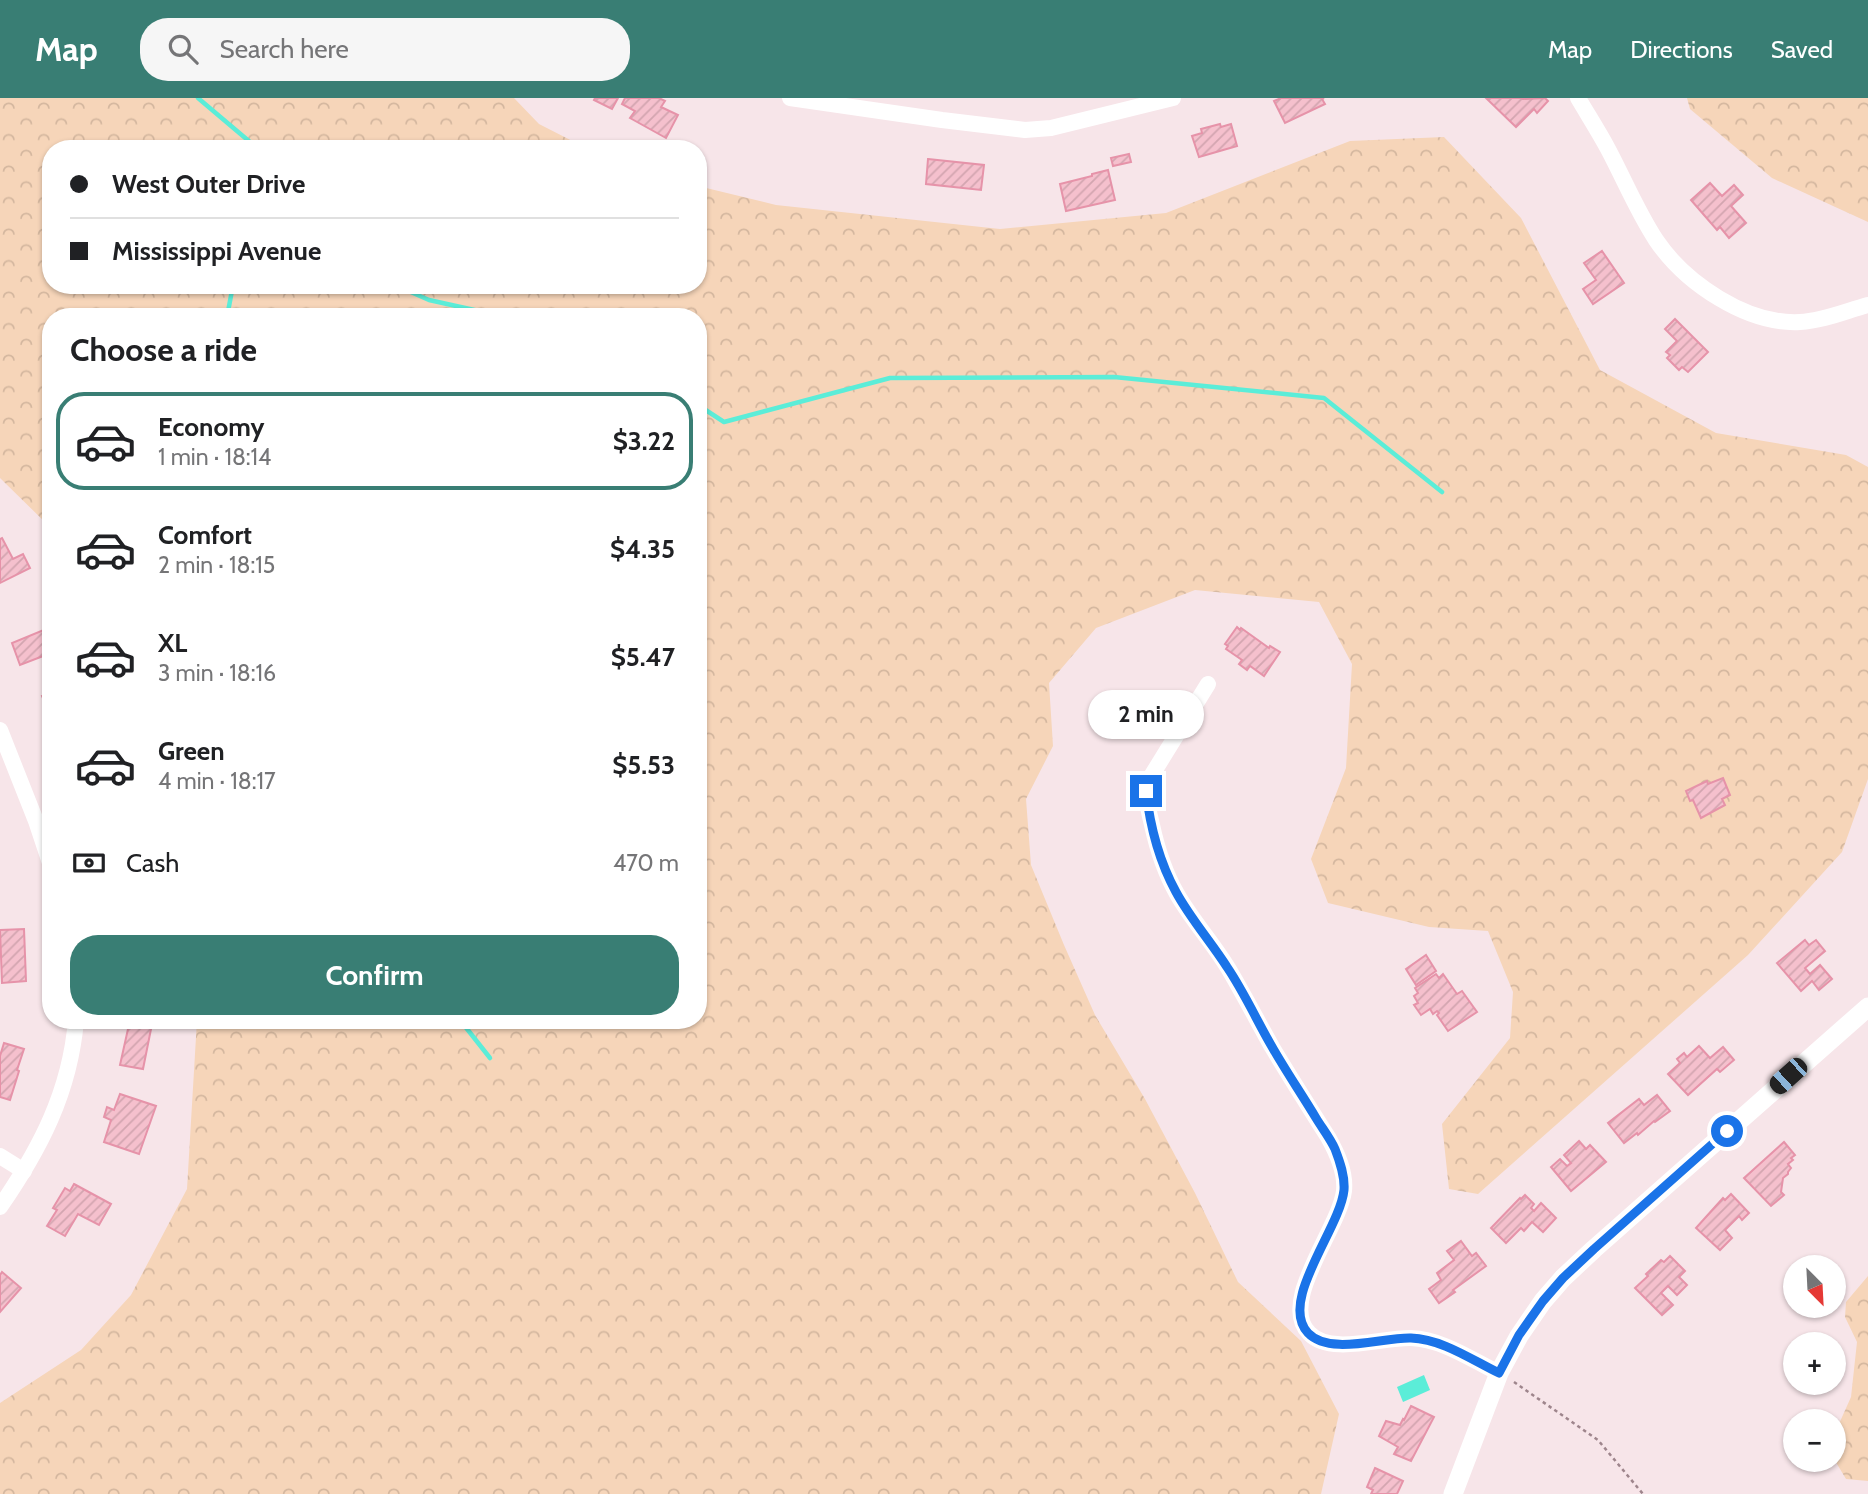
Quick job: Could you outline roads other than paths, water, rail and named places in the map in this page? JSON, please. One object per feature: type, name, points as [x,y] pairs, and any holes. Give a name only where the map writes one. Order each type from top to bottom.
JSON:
[{"type":"street","points":[[790,98],[1025,130],[1051,128],[1173,98]]},
{"type":"street","points":[[1578,98],[1608,147],[1657,240],[1671,259],[1704,288],[1727,304],[1756,316],[1783,322],[1820,319],[1868,305]]},
{"type":"street","points":[[1208,684],[1150,779],[1146,791],[1148,806],[1155,839],[1176,893],[1228,968],[1271,1045],[1334,1147],[1343,1171],[1344,1189],[1340,1209],[1300,1298],[1299,1314],[1302,1325],[1310,1335],[1336,1345],[1410,1338],[1430,1340],[1499,1373]]},
{"type":"street","points":[[0,730],[42,839]]},
{"type":"street","points":[[1453,1494],[1499,1373],[1519,1335],[1543,1301],[1576,1265],[1868,1007]]},
{"type":"street","points":[[0,1208],[24,1171],[58,1103],[74,1050],[75,1029]]},
{"type":"street","points":[[0,1156],[24,1171]]},
{"type":"waterway","points":[[198,98],[248,140]]},
{"type":"waterway","points":[[229,308],[231,294]]},
{"type":"waterway","points":[[415,294],[465,308]]},
{"type":"waterway","points":[[707,411],[724,422],[890,378],[1114,377],[1324,398],[1442,492]]},
{"type":"waterway","points":[[467,1029],[490,1058]]}]
